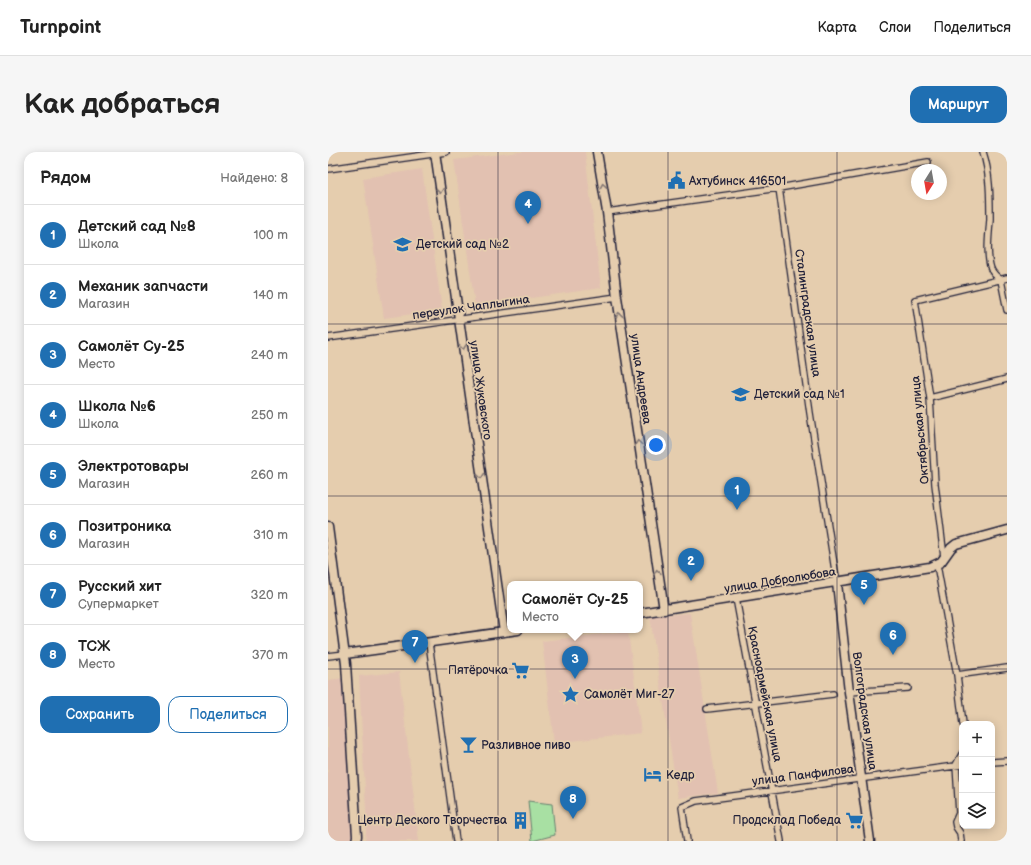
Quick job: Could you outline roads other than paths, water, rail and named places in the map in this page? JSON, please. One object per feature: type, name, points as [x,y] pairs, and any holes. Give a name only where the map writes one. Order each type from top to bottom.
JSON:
[{"type":"street","points":[[328,169],[446,152]]},
{"type":"street","name":"улица Андреева","points":[[597,152],[607,212],[617,297],[664,610]]},
{"type":"street","points":[[983,152],[988,168],[990,214],[988,254],[991,269],[995,275],[1004,279],[1007,310]]},
{"type":"street","name":"улица Жуковского","points":[[435,153],[504,632]]},
{"type":"street","points":[[607,212],[779,188],[928,162]]},
{"type":"street","name":"Сталинградская улица","points":[[779,188],[809,405],[837,583]]},
{"type":"street","name":"Октябрьская улица","points":[[944,558],[935,484],[930,398],[915,300],[1004,279]]},
{"type":"street","name":"переулок Чаплыгина","points":[[328,338],[617,297]]},
{"type":"street","points":[[930,398],[1007,379]]},
{"type":"street","points":[[328,527],[345,654],[357,836],[356,841]]},
{"type":"street","points":[[963,721],[957,675],[937,565],[956,544],[1007,530]]},
{"type":"street","name":"улица Добролюбова","points":[[643,613],[837,583],[937,565]]},
{"type":"street","name":"Волгоградская улица","points":[[837,583],[849,692],[870,841]]},
{"type":"street","name":"Красноармейская улица","points":[[736,598],[782,841]]},
{"type":"street","points":[[328,656],[507,632]]},
{"type":"street","points":[[429,643],[456,841]]},
{"type":"street","points":[[957,675],[1007,668]]},
{"type":"street","points":[[849,692],[908,688]]},
{"type":"street","points":[[707,709],[755,702],[833,694]]},
{"type":"street","points":[[995,762],[1007,761]]},
{"type":"street","name":"улица Панфилова","points":[[687,841],[682,807],[696,801],[959,765]]},
{"type":"street","points":[[959,793],[959,813],[956,827],[960,833],[961,841]]},
{"type":"place","name":"Ахтубинск 416501","points":[[676,181]]},
{"type":"place","name":"Школа №6","points":[[528,224]]},
{"type":"place","name":"Детский сад №2","points":[[403,244]]},
{"type":"place","name":"Детский сад №1","points":[[741,394]]},
{"type":"place","name":"Детский сад №8","points":[[737,510]]},
{"type":"place","name":"Механик запчасти","points":[[691,581]]},
{"type":"place","name":"Электротовары","points":[[864,605]]},
{"type":"place","name":"Позитроника","points":[[893,655]]},
{"type":"place","name":"Русский хит","points":[[415,663]]},
{"type":"place","name":"Пятёрочка","points":[[521,670]]},
{"type":"place","name":"Самолёт Су-25","points":[[575,679]]},
{"type":"place","name":"Самолёт Миг-27","points":[[571,694]]},
{"type":"place","name":"Разливное пиво","points":[[468,745]]},
{"type":"place","name":"Кедр","points":[[653,775]]},
{"type":"place","name":"ТСЖ","points":[[573,819]]},
{"type":"place","name":"Центр Деского Творчества","points":[[520,820]]},
{"type":"place","name":"Продсклад Победа","points":[[854,820]]}]
